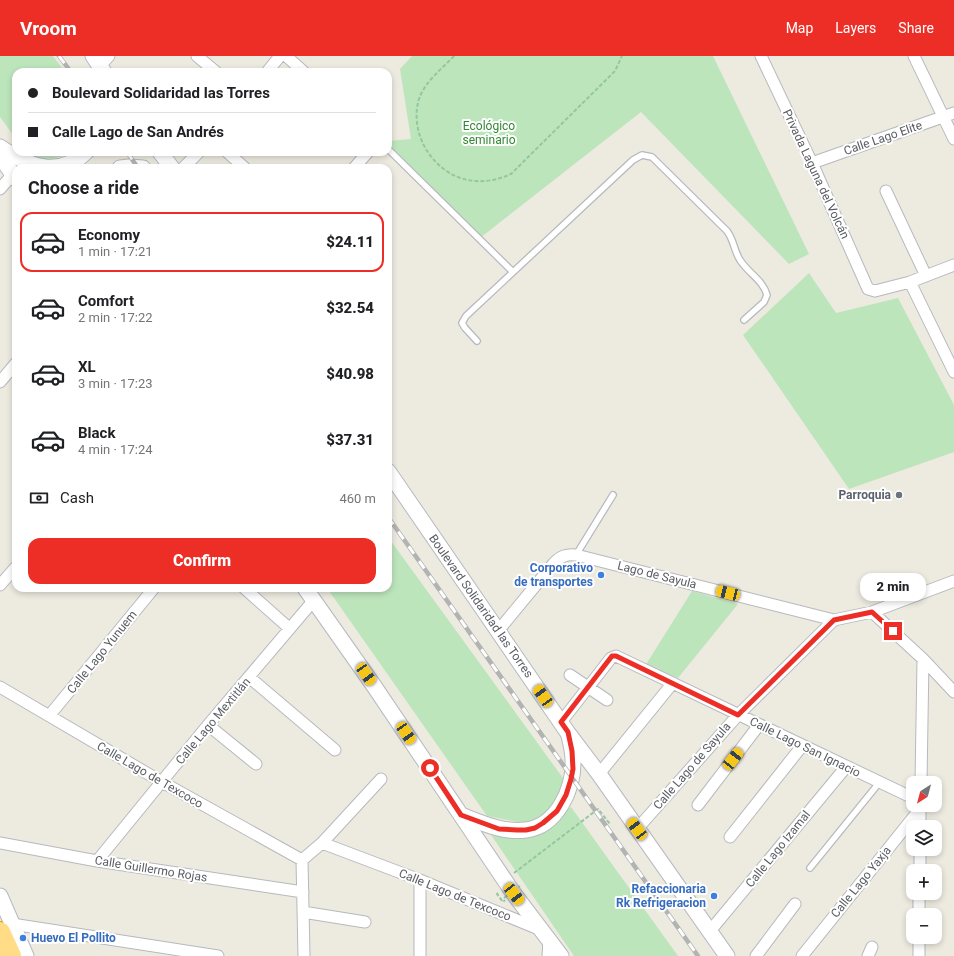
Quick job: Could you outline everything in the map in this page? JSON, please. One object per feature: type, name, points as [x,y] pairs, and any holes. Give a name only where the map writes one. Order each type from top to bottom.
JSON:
[{"type":"highway","points":[[6,928],[11,956]]},
{"type":"main road","points":[[0,147],[12,154]]},
{"type":"main road","points":[[0,156],[12,174]]},
{"type":"main road","points":[[16,156],[32,164]]},
{"type":"main road","points":[[69,164],[81,156]]},
{"type":"main road","name":"Boulevard Solidaridad las Torres","points":[[392,477],[565,727],[727,956]]},
{"type":"main road","points":[[308,592],[374,686],[514,894],[561,956]]},
{"type":"main road","points":[[461,815],[490,826],[517,830],[535,828],[551,818],[562,803],[571,779],[573,761],[565,727]]},
{"type":"main road","points":[[0,896],[6,928],[26,956]]},
{"type":"street","points":[[197,56],[211,68]]},
{"type":"street","points":[[270,68],[280,56]]},
{"type":"street","points":[[286,56],[300,68]]},
{"type":"street","name":"Privada Laguna del Volcán","points":[[761,56],[812,163],[867,287],[870,291],[875,291],[910,282]]},
{"type":"street","points":[[914,56],[954,139]]},
{"type":"street","name":"Calle Lago Elite","points":[[812,163],[954,113]]},
{"type":"street","points":[[187,164],[195,156]]},
{"type":"street","points":[[232,156],[240,164]]},
{"type":"street","points":[[358,164],[364,156]]},
{"type":"street","points":[[0,189],[12,179]]},
{"type":"street","points":[[886,191],[926,276]]},
{"type":"street","points":[[953,269],[910,282],[954,372]]},
{"type":"street","points":[[1,379],[12,367]]},
{"type":"street","name":"Lago de Sayula","points":[[498,631],[554,563],[566,554],[576,555],[834,620],[872,612]]},
{"type":"street","points":[[0,586],[12,572]]},
{"type":"street","points":[[954,581],[872,612],[923,659],[954,692]]},
{"type":"street","name":"Calle Lago Yunuem","points":[[49,716],[151,592]]},
{"type":"street","points":[[249,592],[290,628]]},
{"type":"street","name":"Calle Lago Mextitlán","points":[[97,860],[208,725],[314,600]]},
{"type":"street","name":"Calle Lago de Sayula","points":[[637,829],[738,715],[834,620]]},
{"type":"street","name":"Calle Lago San Ignacio","points":[[588,687],[611,658],[616,656],[906,795]]},
{"type":"street","points":[[921,776],[923,659]]},
{"type":"street","points":[[570,675],[607,700]]},
{"type":"street","points":[[249,677],[335,750]]},
{"type":"street","points":[[599,774],[672,684]]},
{"type":"street","name":"Calle Lago de Texcoco","points":[[0,687],[162,782],[302,860]]},
{"type":"street","points":[[565,727],[588,687]]},
{"type":"street","points":[[208,725],[256,764]]},
{"type":"street","points":[[698,805],[759,725]]},
{"type":"street","points":[[730,837],[802,746]]},
{"type":"street","name":"Calle Lago Izamal","points":[[710,931],[846,767]]},
{"type":"street","points":[[304,956],[302,860],[322,843],[381,779]]},
{"type":"street","name":"Calle Lago Yaxja","points":[[802,956],[916,812]]},
{"type":"street","name":"Calle Guillermo Rojas","points":[[0,843],[97,860],[303,892]]},
{"type":"street","name":"Calle Lago de Texcoco","points":[[322,843],[420,880],[546,935]]},
{"type":"street","points":[[420,880],[420,956]]},
{"type":"street","points":[[756,956],[795,904]]},
{"type":"street","points":[[303,912],[365,922]]},
{"type":"street","points":[[6,928],[218,956]]},
{"type":"street","points":[[546,935],[548,956]]},
{"type":"street","points":[[919,944],[919,956]]},
{"type":"lane","points":[[392,154],[513,272]]},
{"type":"lane","points":[[477,341],[462,323],[466,316],[633,160],[642,155],[652,157],[727,231],[732,237],[739,258],[765,287],[767,295],[764,302],[744,320]]},
{"type":"lane","points":[[576,555],[613,495]]},
{"type":"lane","points":[[810,868],[880,783]]},
{"type":"path","points":[[454,56],[424,87],[419,99],[417,124],[420,136],[428,153],[439,166],[453,175],[475,181],[489,181],[511,174],[615,71],[622,56]]},
{"type":"path","points":[[511,875],[598,809],[610,824]]},
{"type":"path","points":[[504,898],[520,886]]},
{"type":"green space","points":[[0,56],[53,56],[62,68],[12,68],[12,134],[0,117]]},
{"type":"green space","name":"Ecológico seminario","points":[[412,56],[713,56],[809,254],[789,264],[641,112],[480,238],[392,150],[392,141],[411,139],[400,69]]},
{"type":"green space","points":[[28,156],[62,156],[57,158],[41,159],[29,158]]},
{"type":"green space","points":[[809,273],[836,313],[898,298],[954,405],[954,452],[849,489],[743,335]]},
{"type":"green space","points":[[392,543],[568,785],[565,794],[533,825],[487,816],[330,592],[392,592]]},
{"type":"green space","points":[[692,591],[738,604],[678,678],[645,666]]},
{"type":"green space","points":[[571,807],[678,956],[574,956],[491,835],[527,837]]},
{"type":"railway","points":[[59,56],[68,68]]},
{"type":"railway","points":[[130,156],[135,164]]},
{"type":"railway","points":[[392,523],[698,956]]},
{"type":"place","name":"Parroquia","points":[[899,495]]},
{"type":"place","name":"Corporativo de transportes","points":[[601,575]]},
{"type":"place","name":"Refaccionaria Rk Refrigeracion","points":[[714,896]]},
{"type":"place","name":"Huevo El Pollito","points":[[23,938]]},
{"type":"route","points":[[430,768],[461,815],[499,829],[526,830],[535,828],[551,818],[557,811],[566,795],[571,779],[573,769],[572,751],[568,732],[561,722],[612,656],[616,656],[738,715],[834,620],[872,612],[893,631]]}]
